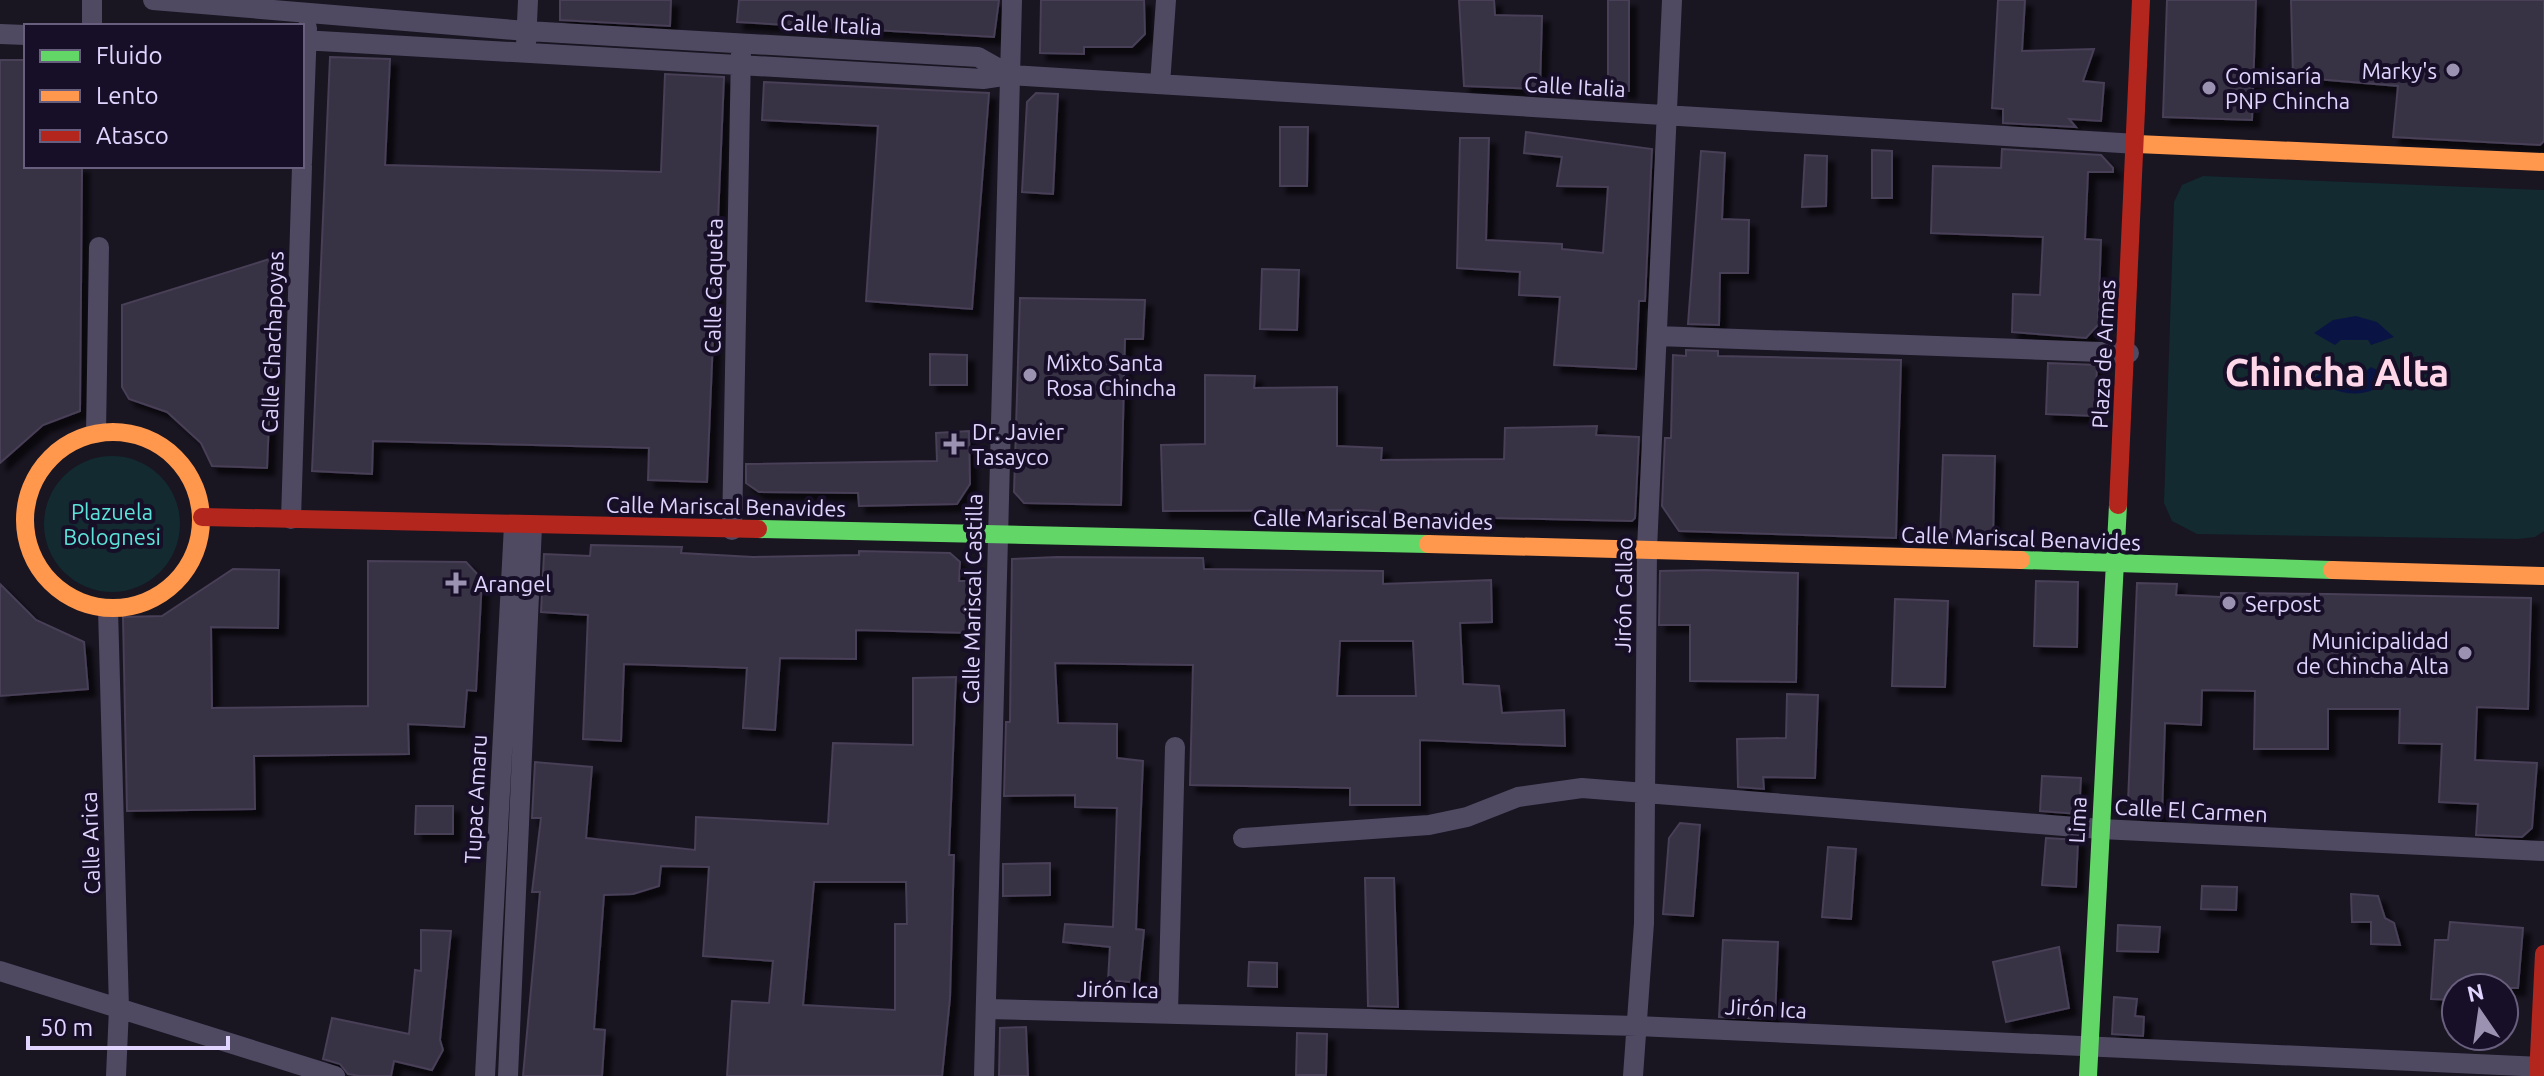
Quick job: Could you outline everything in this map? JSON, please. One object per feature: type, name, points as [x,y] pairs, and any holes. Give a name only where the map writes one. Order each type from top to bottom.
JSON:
[{"type":"main road","name":"Plaza de Armas","points":[[2114,566],[2129,353],[2141,0]]},
{"type":"main road","points":[[2137,144],[2544,162]]},
{"type":"main road","points":[[122,432],[146,438],[169,451],[186,469],[198,492],[202,517],[198,546],[185,572],[164,593],[137,605],[108,609],[82,604],[60,592],[35,562],[24,526],[26,500],[35,476],[50,456],[71,441],[96,433],[122,432]]},
{"type":"main road","name":"Calle Mariscal Benavides","points":[[202,517],[1647,549],[2114,566],[2544,576]]},
{"type":"main road","points":[[0,525],[24,526]]},
{"type":"main road","name":"Lima","points":[[2088,1076],[2114,566]]},
{"type":"main road","points":[[2540,1070],[2544,954]]},
{"type":"street","points":[[92,0],[92,24]]},
{"type":"street","name":"Calle Italia","points":[[153,0],[308,6],[527,31],[978,57],[1010,75]]},
{"type":"street","points":[[526,53],[528,0]]},
{"type":"street","name":"Calle Mariscal Castilla","points":[[984,1076],[1012,0]]},
{"type":"street","points":[[1160,84],[1166,0]]},
{"type":"street","name":"Jirón Callao","points":[[1633,1076],[1644,923],[1647,549],[1672,0]]},
{"type":"street","name":"Calle Chachapoyas","points":[[304,40],[308,6]]},
{"type":"street","points":[[0,34],[24,35]]},
{"type":"street","name":"Calle Italia","points":[[304,40],[983,79],[1010,75],[2137,144]]},
{"type":"street","name":"Calle Caqueta","points":[[732,530],[741,43]]},
{"type":"street","name":"Calle Chachapoyas","points":[[291,519],[302,168]]},
{"type":"street","points":[[96,433],[99,247]]},
{"type":"street","points":[[1657,336],[2129,353]]},
{"type":"street","name":"Tupac Amaru","points":[[485,1076],[523,525]]},
{"type":"street","name":"Tupac Amaru","points":[[508,1076],[523,525]]},
{"type":"street","name":"Calle Arica","points":[[108,609],[119,1008],[116,1076]]},
{"type":"street","points":[[1168,1014],[1175,747]]},
{"type":"street","name":"Calle El Carmen","points":[[1243,838],[1429,825],[1467,817],[1492,806],[1544,791],[1582,788],[2101,829],[2544,851]]},
{"type":"street","points":[[0,971],[335,1076]]},
{"type":"street","name":"Jirón Ica","points":[[986,1009],[1637,1026],[2540,1070]]},
{"type":"green space","points":[[2203,176],[2544,190],[2544,531],[2535,537],[2518,539],[2197,534],[2172,521],[2164,503],[2174,202],[2182,185]]},
{"type":"green space","name":"Plazuela Bolognesi","points":[[112,456],[138,461],[160,476],[175,498],[180,524],[175,550],[160,572],[138,587],[112,592],[86,587],[64,572],[49,550],[44,524],[49,498],[64,476],[86,461]]},
{"type":"shaded area","points":[[2356,316],[2377,322],[2394,337],[2371,345],[2368,340],[2341,340],[2335,345],[2314,333],[2333,320]]},
{"type":"shaded area","points":[[2332,366],[2337,371],[2366,371],[2371,367],[2394,378],[2364,393],[2344,392],[2314,378]]},
{"type":"building","points":[[560,0],[671,0],[670,26],[560,20]]},
{"type":"building","points":[[739,0],[999,0],[994,37],[737,22]]},
{"type":"building","points":[[1041,0],[1144,0],[1145,34],[1132,47],[1084,47],[1084,54],[1040,53]]},
{"type":"building","points":[[1459,0],[1494,0],[1495,15],[1542,16],[1540,89],[1464,86]]},
{"type":"building","points":[[1608,0],[1629,0],[1629,91],[1608,91]]},
{"type":"building","points":[[1998,0],[2025,0],[2022,51],[2094,49],[2083,81],[2104,83],[2101,121],[2069,119],[2076,127],[2003,123],[2003,109],[1992,108]]},
{"type":"building","name":"Comisaría PNP Chincha","points":[[2167,0],[2256,0],[2252,120],[2163,117]]},
{"type":"building","points":[[2291,0],[2544,0],[2544,141],[2540,145],[2393,137],[2398,86],[2293,77]]},
{"type":"building","points":[[330,57],[390,59],[385,165],[661,172],[665,74],[724,77],[707,482],[648,480],[649,448],[373,441],[372,474],[312,471]]},
{"type":"building","points":[[0,60],[24,60],[24,168],[82,168],[80,411],[43,425],[0,463]]},
{"type":"building","points":[[764,82],[989,93],[972,309],[866,301],[878,126],[762,120]]},
{"type":"building","points":[[1036,93],[1058,94],[1053,194],[1022,192],[1027,102]]},
{"type":"building","points":[[1280,127],[1308,127],[1307,186],[1280,186]]},
{"type":"building","points":[[1526,132],[1652,149],[1645,301],[1639,301],[1636,369],[1554,365],[1560,297],[1519,295],[1520,272],[1457,268],[1460,138],[1489,138],[1486,240],[1562,244],[1562,249],[1603,253],[1608,187],[1557,186],[1562,157],[1524,153]]},
{"type":"building","points":[[2002,149],[2101,155],[2113,168],[2113,172],[2088,172],[2085,239],[2101,240],[2098,325],[2086,338],[2012,332],[2013,294],[2040,295],[2043,237],[1931,233],[1933,166],[2001,168]]},
{"type":"building","points":[[1872,150],[1892,151],[1892,198],[1872,198]]},
{"type":"building","points":[[1701,151],[1725,153],[1722,219],[1749,220],[1748,273],[1720,273],[1719,325],[1688,324]]},
{"type":"building","points":[[1805,155],[1827,156],[1826,206],[1802,207]]},
{"type":"building","points":[[276,257],[267,468],[212,466],[201,443],[167,412],[129,399],[122,387],[122,305]]},
{"type":"building","points":[[1262,269],[1299,270],[1297,330],[1260,329]]},
{"type":"building","points":[[1020,298],[1145,300],[1143,339],[1125,339],[1121,505],[1024,503],[1014,492]]},
{"type":"building","points":[[1686,350],[1718,351],[1718,356],[1901,360],[1896,538],[1679,531],[1662,506],[1665,438],[1671,438],[1673,355],[1686,356]]},
{"type":"building","points":[[930,354],[967,355],[967,385],[930,385]]},
{"type":"building","points":[[2048,363],[2097,365],[2095,416],[2046,414]]},
{"type":"building","points":[[1205,375],[1255,376],[1254,388],[1337,387],[1337,446],[1382,448],[1381,460],[1504,459],[1505,428],[1597,426],[1596,435],[1639,437],[1635,518],[1632,521],[1449,517],[1362,510],[1163,511],[1161,445],[1205,444]]},
{"type":"building","points":[[969,431],[970,484],[957,504],[859,506],[858,493],[759,492],[746,483],[746,464],[937,461],[936,433]]},
{"type":"building","points":[[1943,455],[1995,456],[1993,539],[1940,537]]},
{"type":"building","points":[[591,545],[682,547],[681,553],[753,557],[859,555],[859,551],[950,553],[960,562],[959,581],[971,581],[969,633],[856,630],[856,659],[780,658],[775,730],[743,728],[747,668],[624,664],[621,741],[583,739],[588,615],[541,612],[544,554],[590,556]]},
{"type":"building","points":[[1203,558],[1204,569],[1383,571],[1383,584],[1491,580],[1492,622],[1460,623],[1463,684],[1499,686],[1502,713],[1564,710],[1565,746],[1420,740],[1420,805],[1350,805],[1350,788],[1190,785],[1193,665],[1055,663],[1058,723],[1117,724],[1117,758],[1143,761],[1136,929],[1144,930],[1139,983],[1108,980],[1110,947],[1063,942],[1065,924],[1113,927],[1117,808],[1075,807],[1075,795],[1004,796],[1006,722],[1010,722],[1012,559]],"holes":[[[1340,641],[1413,641],[1416,696],[1337,696]]]},
{"type":"building","points":[[368,561],[466,562],[482,579],[476,691],[467,690],[464,727],[408,724],[409,754],[254,756],[255,809],[127,811],[123,617],[162,616],[233,569],[279,570],[278,628],[211,627],[212,708],[368,706]]},
{"type":"building","points":[[1660,571],[1798,573],[1796,682],[1690,681],[1690,625],[1659,625]]},
{"type":"building","points":[[2036,581],[2078,582],[2077,647],[2034,646]]},
{"type":"building","points":[[2137,583],[2177,584],[2176,595],[2221,597],[2221,593],[2531,598],[2528,709],[2477,707],[2475,760],[2537,763],[2532,828],[2522,837],[2476,835],[2478,804],[2439,802],[2442,744],[2399,743],[2400,709],[2328,709],[2328,749],[2254,749],[2255,691],[2202,690],[2201,725],[2165,723],[2162,816],[2138,818],[2128,802]]},
{"type":"building","points":[[0,584],[36,620],[84,642],[88,689],[0,696]]},
{"type":"building","points":[[1895,599],[1948,601],[1945,687],[1892,686]]},
{"type":"building","points":[[956,677],[949,855],[954,855],[950,998],[942,1076],[727,1076],[732,1001],[769,1003],[773,961],[703,956],[709,867],[661,866],[659,886],[633,894],[604,895],[594,1029],[605,1030],[602,1076],[523,1076],[540,892],[532,892],[541,818],[532,818],[535,762],[592,767],[586,838],[695,850],[696,817],[828,824],[833,743],[913,745],[913,678]],"holes":[[[814,882],[906,882],[907,924],[895,924],[895,1010],[803,1005]]]},
{"type":"building","points":[[1787,694],[1818,695],[1815,778],[1763,777],[1764,789],[1738,787],[1737,739],[1786,738]]},
{"type":"building","points":[[2042,776],[2081,778],[2079,814],[2040,811]]},
{"type":"building","points":[[416,806],[453,806],[453,834],[415,834]]},
{"type":"building","points":[[1680,823],[1700,825],[1693,916],[1663,914],[1669,838]]},
{"type":"building","points":[[2046,838],[2078,840],[2076,887],[2042,885]]},
{"type":"building","points":[[1828,847],[1856,849],[1851,919],[1822,917]]},
{"type":"building","points":[[1050,863],[1050,895],[1003,896],[1003,864]]},
{"type":"building","points":[[1365,878],[1394,878],[1398,1007],[1368,1006]]},
{"type":"building","points":[[2202,886],[2237,887],[2236,910],[2201,909]]},
{"type":"building","points":[[2351,894],[2378,896],[2385,918],[2394,923],[2400,945],[2371,944],[2371,922],[2352,922]]},
{"type":"building","points":[[2450,922],[2523,928],[2519,972],[2440,972],[2440,999],[2431,999],[2435,940],[2448,940]]},
{"type":"building","points":[[2118,925],[2160,927],[2158,952],[2117,951]]},
{"type":"building","points":[[421,930],[451,931],[440,1040],[443,1050],[432,1070],[394,1061],[391,1076],[360,1076],[348,1074],[340,1064],[323,1059],[332,1018],[409,1034],[415,970],[421,971]]},
{"type":"building","points":[[1723,940],[1778,942],[1775,1019],[1719,1017]]},
{"type":"building","points":[[2059,947],[2069,1008],[2006,1022],[1993,962]]},
{"type":"building","points":[[1249,962],[1277,963],[1277,987],[1248,986]]},
{"type":"building","points":[[2114,997],[2137,999],[2135,1016],[2144,1017],[2143,1036],[2112,1034]]},
{"type":"building","points":[[1026,1027],[1028,1076],[999,1076],[1000,1028]]},
{"type":"building","points":[[1297,1033],[1327,1034],[1326,1075],[1296,1075]]},
{"type":"traffic: fast","points":[[2088,1076],[2118,505]]},
{"type":"traffic: fast","points":[[758,529],[1428,544]]},
{"type":"traffic: fast","points":[[2021,560],[2332,570]]},
{"type":"traffic: slow","points":[[2137,144],[2544,162]]},
{"type":"traffic: slow","points":[[113,432],[147,438],[175,458],[195,486],[201,520],[195,554],[175,582],[147,602],[113,608],[79,602],[51,582],[31,554],[25,520],[31,486],[51,458],[79,438],[113,432]]},
{"type":"traffic: slow","points":[[1428,544],[2021,560]]},
{"type":"traffic: slow","points":[[2332,570],[2544,576]]},
{"type":"traffic: jam","points":[[2118,505],[2141,0]]},
{"type":"traffic: jam","points":[[202,517],[758,529]]},
{"type":"traffic: jam","points":[[2538,1076],[2544,954]]},
{"type":"place","name":"Marky's","points":[[2453,70]]},
{"type":"place","name":"Comisaría PNP Chincha","points":[[2209,88]]},
{"type":"place","name":"Mixto Santa Rosa Chincha","points":[[1030,375]]},
{"type":"place","name":"Dr. Javier Tasayco","points":[[954,444]]},
{"type":"place","name":"Arangel","points":[[456,583]]},
{"type":"place","name":"Serpost","points":[[2229,603]]},
{"type":"place","name":"Municipalidad de Chincha Alta","points":[[2465,653]]},
{"type":"district","name":"Chincha Alta","points":[[2337,372]]}]
